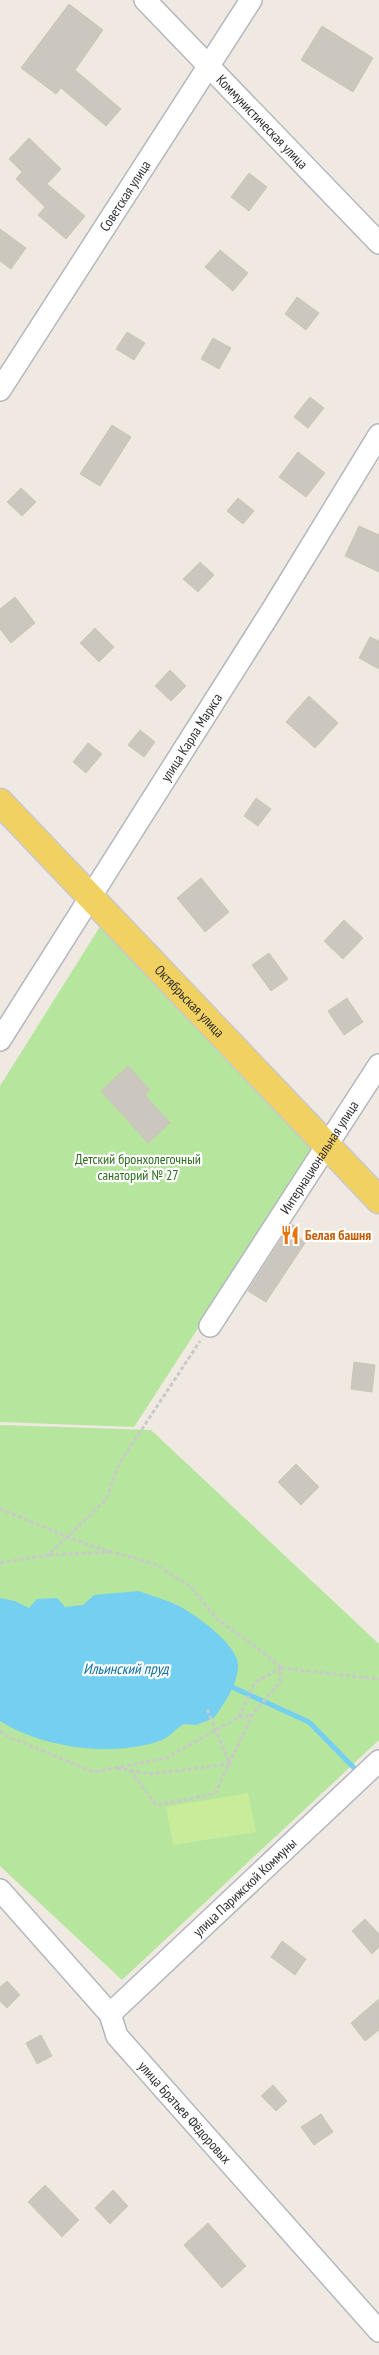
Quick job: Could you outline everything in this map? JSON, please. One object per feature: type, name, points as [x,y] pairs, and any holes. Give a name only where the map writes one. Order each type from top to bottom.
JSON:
[{"type":"main road","name":"Октябрьская улица","points":[[0,802],[379,1200]]},
{"type":"street","name":"Коммунистическая улица","points":[[144,0],[379,243]]},
{"type":"street","name":"Советская улица","points":[[0,390],[251,0]]},
{"type":"street","name":"улица Карла Маркса","points":[[0,1040],[272,610],[379,435]]},
{"type":"street","name":"Интернациональная улица","points":[[210,1326],[379,1065]]},
{"type":"street","name":"улица Парижской Коммуны","points":[[110,2014],[379,1761]]},
{"type":"street","name":"улица Братьев Фёдоровых","points":[[0,1890],[110,2014],[117,2036],[379,2331]]},
{"type":"path","points":[[48,1555],[106,1500],[119,1464],[210,1326]]},
{"type":"path","points":[[0,1509],[88,1545],[118,1552],[154,1564],[190,1586],[217,1619],[264,1653],[281,1668]]},
{"type":"path","points":[[0,1563],[48,1555],[118,1552]]},
{"type":"path","points":[[130,1770],[156,1805],[215,1794],[252,1715],[280,1682],[281,1668]]},
{"type":"path","points":[[238,1717],[255,1682],[281,1668],[379,1679]]},
{"type":"path","points":[[207,1709],[230,1764]]},
{"type":"path","points":[[0,1731],[9,1737],[94,1772],[166,1758],[215,1732],[238,1717],[252,1715]]},
{"type":"path","points":[[115,1768],[151,1774],[230,1764]]},
{"type":"green space","name":"Детский бронхолегочный санаторий № 27","points":[[101,925],[313,1151],[134,1427],[0,1422],[0,1086]]},
{"type":"green space","points":[[0,1425],[151,1430],[379,1644],[379,1740],[122,1980],[0,1866]]},
{"type":"green space","points":[[248,1793],[256,1832],[173,1845],[166,1807]]},
{"type":"water","name":"Ильинский пруд","points":[[139,1591],[186,1610],[209,1626],[232,1650],[238,1665],[236,1679],[230,1693],[214,1718],[196,1725],[184,1724],[162,1740],[123,1748],[101,1749],[57,1744],[36,1738],[0,1721],[0,1598],[15,1601],[29,1608],[37,1599],[57,1598],[65,1607],[83,1605],[94,1595]]},
{"type":"building","points":[[69,4],[103,30],[75,70],[121,109],[106,126],[61,88],[56,94],[21,68]]},
{"type":"building","points":[[322,26],[373,58],[353,92],[301,60]]},
{"type":"building","points":[[29,138],[61,169],[47,184],[85,216],[66,239],[38,215],[45,207],[16,179],[22,172],[9,159]]},
{"type":"building","points":[[249,173],[267,187],[249,211],[231,197]]},
{"type":"building","points":[[0,229],[26,248],[11,269],[0,261]]},
{"type":"building","points":[[220,250],[248,273],[233,291],[205,267]]},
{"type":"building","points":[[297,297],[319,313],[306,330],[285,314]]},
{"type":"building","points":[[127,332],[145,343],[134,360],[116,349]]},
{"type":"building","points":[[213,338],[231,348],[219,369],[201,359]]},
{"type":"building","points":[[310,397],[324,408],[308,428],[294,417]]},
{"type":"building","points":[[112,425],[131,437],[100,486],[80,474]]},
{"type":"building","points":[[298,452],[325,473],[306,497],[279,477]]},
{"type":"building","points":[[21,488],[36,502],[22,516],[7,502]]},
{"type":"building","points":[[238,498],[254,511],[243,524],[227,511]]},
{"type":"building","points":[[359,526],[379,535],[379,572],[345,556]]},
{"type":"building","points":[[200,562],[214,575],[198,592],[183,579]]},
{"type":"building","points":[[15,597],[35,623],[11,643],[0,629],[0,609]]},
{"type":"building","points":[[95,628],[114,647],[99,662],[80,643]]},
{"type":"building","points":[[370,637],[379,641],[379,669],[359,658]]},
{"type":"building","points":[[170,670],[186,686],[171,701],[155,686]]},
{"type":"building","points":[[309,696],[338,723],[315,748],[286,722]]},
{"type":"building","points":[[140,730],[155,742],[144,757],[128,745]]},
{"type":"building","points":[[88,743],[102,754],[86,773],[73,762]]},
{"type":"building","points":[[256,798],[271,809],[258,826],[244,816]]},
{"type":"building","points":[[201,878],[229,912],[205,932],[177,898]]},
{"type":"building","points":[[344,920],[363,938],[343,959],[324,941]]},
{"type":"building","points":[[269,953],[288,979],[271,991],[252,965]]},
{"type":"building","points":[[347,998],[363,1022],[344,1035],[328,1011]]},
{"type":"building","points":[[128,1066],[150,1090],[145,1095],[170,1123],[148,1143],[101,1091]]},
{"type":"building","points":[[291,1224],[295,1226],[296,1235],[305,1243],[266,1302],[248,1291]]},
{"type":"building","points":[[354,1362],[375,1365],[372,1392],[351,1389]]},
{"type":"building","points":[[296,1464],[319,1487],[301,1505],[278,1482]]},
{"type":"building","points":[[365,1919],[379,1934],[379,1947],[372,1954],[352,1931]]},
{"type":"building","points":[[282,1941],[306,1959],[295,1975],[271,1957]]},
{"type":"building","points":[[7,1981],[20,1995],[7,2008],[0,2001],[0,1987]]},
{"type":"building","points":[[379,1999],[379,2030],[365,2041],[351,2023]]},
{"type":"building","points":[[41,2035],[52,2056],[37,2064],[26,2043]]},
{"type":"building","points":[[273,2085],[287,2101],[276,2111],[261,2096]]},
{"type":"building","points":[[321,2114],[333,2132],[314,2145],[301,2127]]},
{"type":"building","points":[[45,2185],[79,2220],[62,2237],[28,2202]]},
{"type":"building","points":[[113,2190],[128,2206],[110,2224],[95,2208]]},
{"type":"building","points":[[208,2223],[246,2266],[222,2288],[184,2245]]},
{"type":"waterway","points":[[232,1687],[309,1722],[359,1773]]},
{"type":"place","name":"Белая башня","points":[[290,1235]]}]
